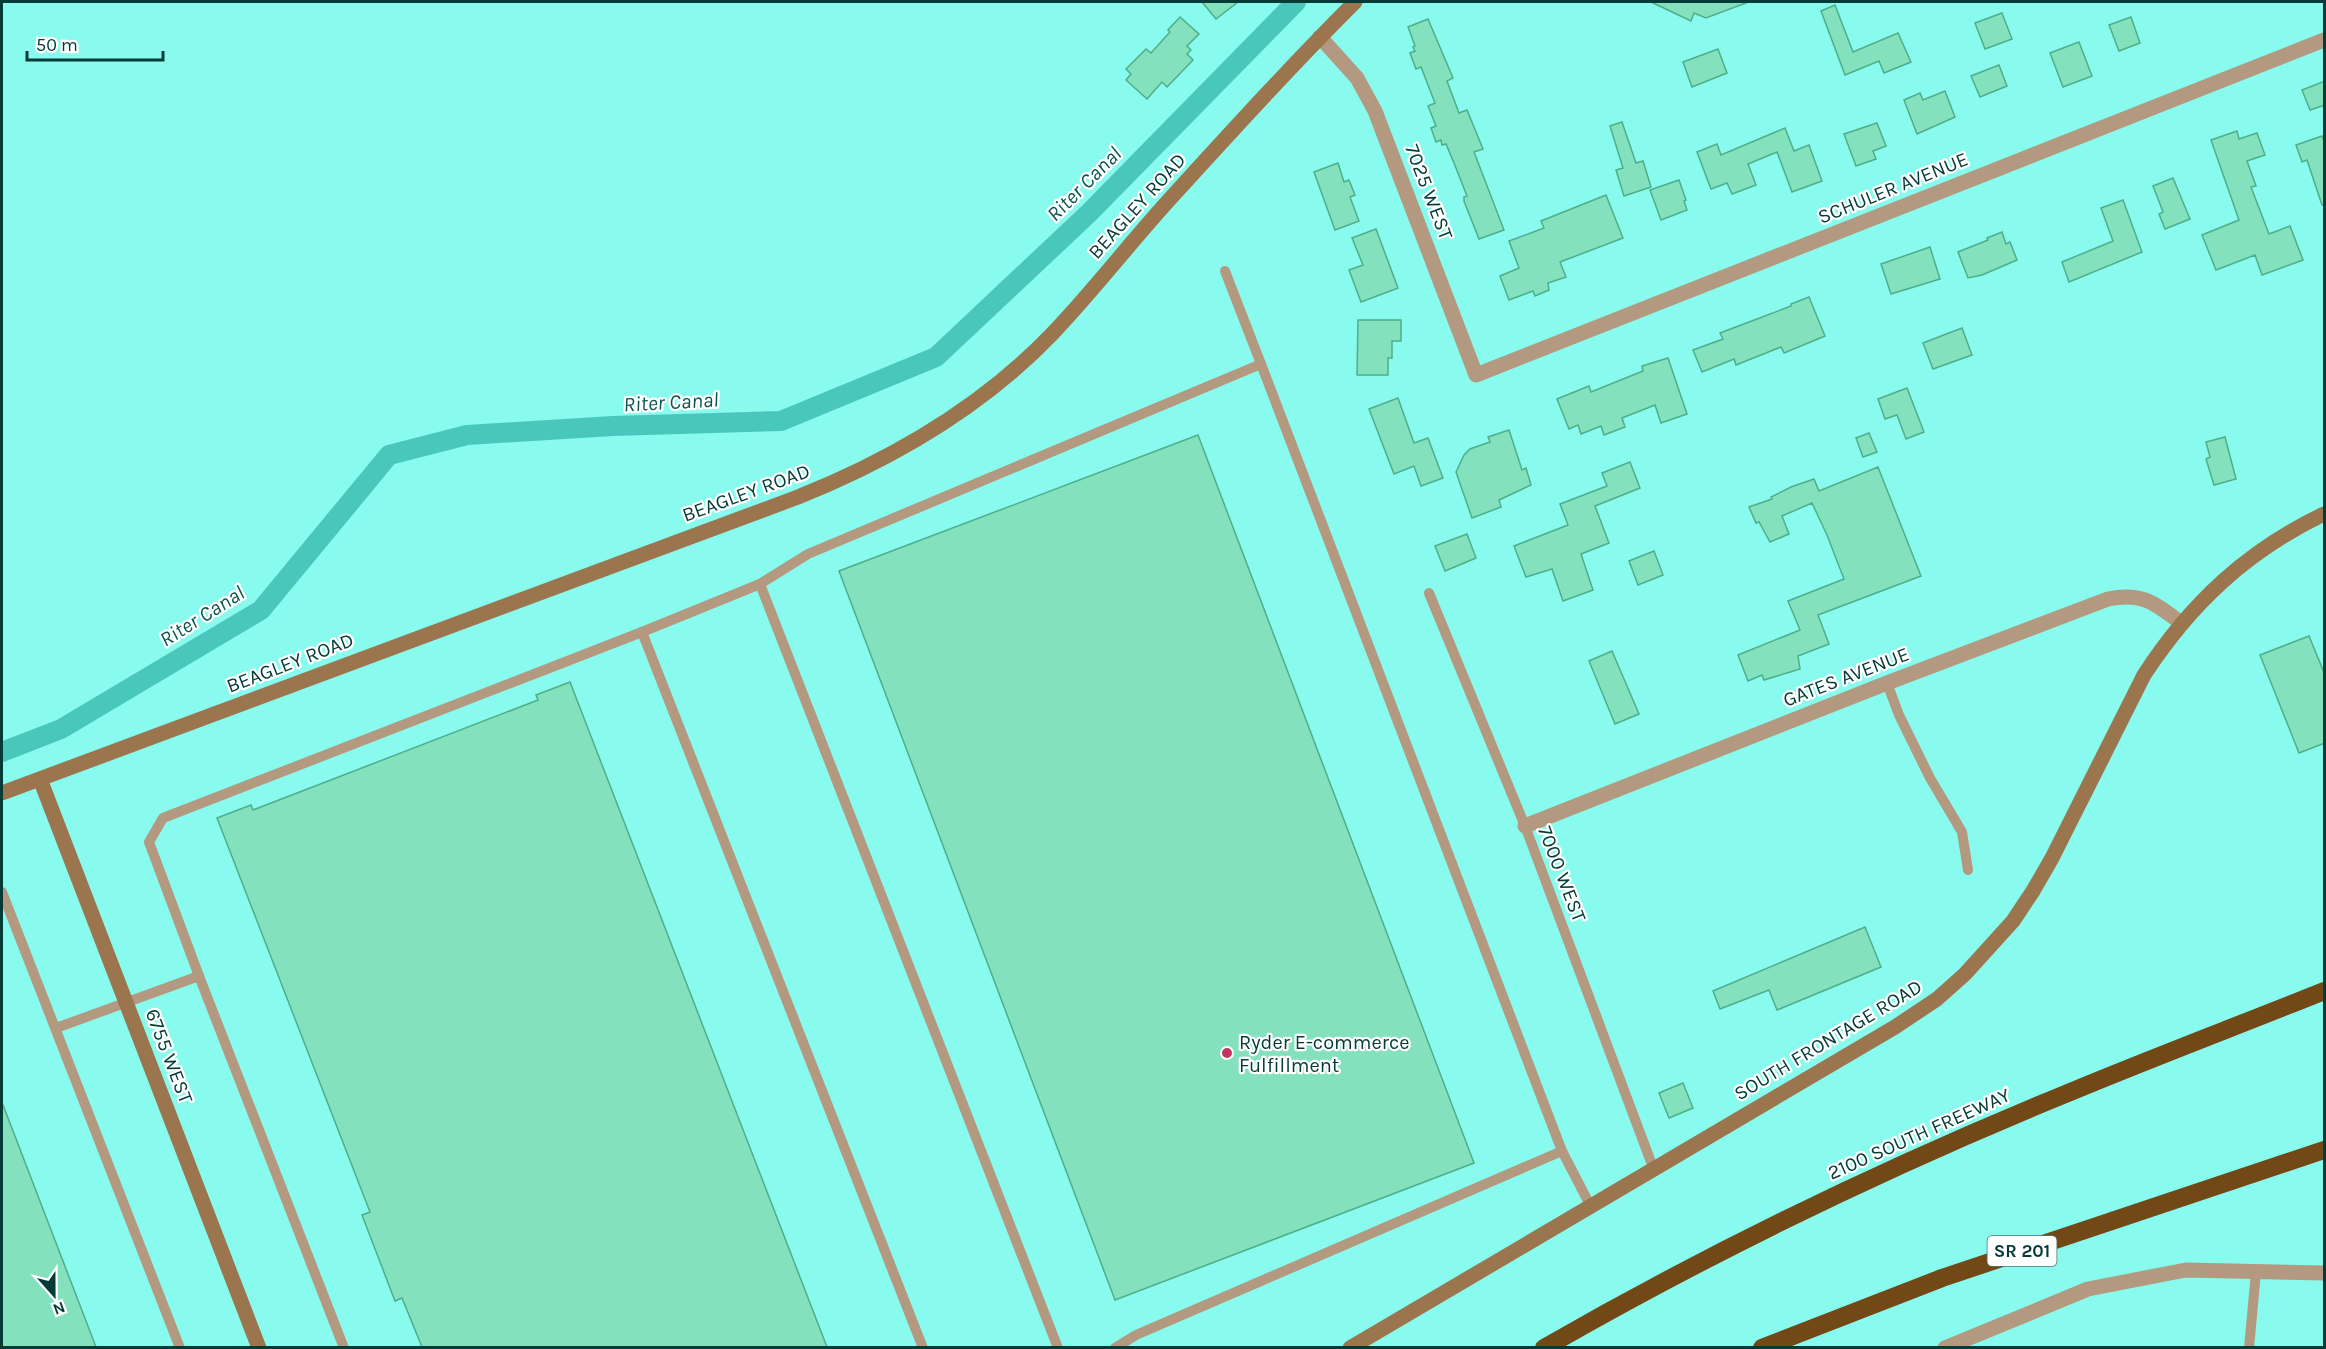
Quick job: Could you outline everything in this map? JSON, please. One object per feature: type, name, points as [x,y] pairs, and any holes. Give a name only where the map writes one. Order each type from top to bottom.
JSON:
[{"type":"highway","name":"2100 SOUTH FREEWAY","points":[[1544,1347],[1697,1264],[1890,1171],[2062,1095],[2325,991]]},
{"type":"highway","name":"SR 201","points":[[1762,1347],[1942,1278],[2325,1150]]},
{"type":"street","name":"BEAGLEY ROAD","points":[[2,793],[798,497],[857,472],[915,441],[992,388],[1052,334],[1168,201],[1355,2]]},
{"type":"street","name":"7025 WEST","points":[[1320,37],[1357,78],[1375,111],[1476,375]]},
{"type":"street","name":"SCHULER AVENUE","points":[[1476,375],[2325,40]]},
{"type":"street","name":"SOUTH FRONTAGE ROAD","points":[[1350,1347],[1654,1170],[1895,1027],[1937,999],[1991,948],[2033,891],[2144,675],[2181,623],[2207,594],[2253,555],[2302,525],[2325,514]]},
{"type":"street","name":"GATES AVENUE","points":[[1525,826],[1887,683],[2108,599],[2122,596],[2147,599],[2181,623]]},
{"type":"street","name":"6755 WEST","points":[[40,779],[259,1347]]},
{"type":"street","points":[[1945,1347],[2088,1289],[2186,1270],[2325,1273]]},
{"type":"lane","points":[[1225,271],[1562,1152],[1591,1207]]},
{"type":"lane","points":[[344,1347],[149,842],[163,818],[760,584],[808,554],[1261,364]]},
{"type":"lane","points":[[760,584],[1058,1347]]},
{"type":"lane","name":"7000 WEST","points":[[1430,593],[1525,826],[1654,1170]]},
{"type":"lane","points":[[642,632],[923,1347]]},
{"type":"lane","points":[[1887,683],[1899,715],[1930,778],[1962,832],[1968,870]]},
{"type":"lane","points":[[2,892],[180,1347]]},
{"type":"lane","points":[[56,1028],[199,976]]},
{"type":"lane","points":[[1116,1347],[1136,1335],[1562,1152]]},
{"type":"lane","points":[[2249,1347],[2256,1272]]},
{"type":"building","points":[[1202,2],[1238,2],[1216,19]]},
{"type":"building","points":[[1651,2],[1746,3],[1706,18],[1694,13],[1691,21]]},
{"type":"building","points":[[1835,5],[1853,52],[1898,33],[1911,62],[1884,73],[1879,61],[1845,75],[1821,11]]},
{"type":"building","points":[[2002,13],[2012,39],[1985,49],[1975,23]]},
{"type":"building","points":[[1180,17],[1199,34],[1187,46],[1191,50],[1187,54],[1193,60],[1167,87],[1162,82],[1147,99],[1126,80],[1131,74],[1126,69],[1146,49],[1151,53]]},
{"type":"building","points":[[2131,17],[2140,43],[2119,51],[2109,25]]},
{"type":"building","points":[[1428,19],[1453,78],[1447,81],[1459,113],[1467,110],[1483,149],[1474,152],[1504,230],[1479,239],[1464,201],[1464,197],[1467,196],[1446,144],[1442,145],[1441,140],[1436,142],[1431,128],[1436,126],[1428,106],[1435,103],[1421,67],[1416,69],[1410,53],[1415,51],[1413,47],[1415,46],[1408,27]]},
{"type":"building","points":[[2079,42],[2092,76],[2063,87],[2050,53]]},
{"type":"building","points":[[1718,49],[1727,73],[1692,87],[1683,62]]},
{"type":"building","points":[[1999,65],[2007,86],[1980,97],[1971,76]]},
{"type":"building","points":[[2325,81],[2325,105],[2310,110],[2302,90]]},
{"type":"building","points":[[1945,91],[1955,117],[1917,134],[1904,100],[1920,93],[1923,100]]},
{"type":"building","points":[[1622,122],[1636,163],[1643,161],[1651,187],[1624,196],[1616,170],[1623,168],[1610,126]]},
{"type":"building","points":[[1877,123],[1886,146],[1873,151],[1876,159],[1856,166],[1844,134]]},
{"type":"building","points":[[1785,128],[1794,151],[1809,145],[1822,181],[1792,192],[1777,152],[1748,164],[1756,185],[1732,194],[1727,183],[1711,189],[1697,152],[1717,144],[1721,155]]},
{"type":"building","points":[[2237,131],[2239,139],[2257,133],[2265,155],[2247,161],[2256,186],[2251,187],[2269,234],[2290,226],[2303,260],[2262,275],[2255,255],[2216,270],[2202,235],[2239,220],[2211,140]]},
{"type":"building","points":[[2322,136],[2325,144],[2325,205],[2322,205],[2307,160],[2302,162],[2296,145]]},
{"type":"building","points":[[1338,163],[1344,182],[1349,180],[1355,195],[1350,197],[1359,221],[1335,230],[1314,172]]},
{"type":"building","points":[[2173,178],[2190,219],[2165,229],[2159,214],[2163,212],[2153,186]]},
{"type":"building","points":[[1679,180],[1687,210],[1661,220],[1650,190]]},
{"type":"building","points":[[1606,195],[1623,238],[1560,262],[1566,277],[1548,283],[1549,290],[1535,296],[1533,291],[1509,300],[1500,276],[1519,268],[1509,241],[1544,228],[1541,221]]},
{"type":"building","points":[[2123,200],[2142,252],[2069,282],[2062,262],[2113,241],[2101,208]]},
{"type":"building","points":[[1376,229],[1398,288],[1361,302],[1349,270],[1363,265],[1352,238]]},
{"type":"building","points":[[2002,232],[2006,244],[2010,242],[2017,260],[1982,275],[1968,278],[1958,252]]},
{"type":"building","points":[[1930,247],[1940,279],[1891,294],[1881,264]]},
{"type":"building","points":[[1809,297],[1825,336],[1784,353],[1781,347],[1736,365],[1734,359],[1702,372],[1693,350],[1723,339],[1720,333]]},
{"type":"building","points":[[1358,320],[1401,320],[1401,341],[1392,341],[1392,358],[1388,358],[1388,375],[1357,375]]},
{"type":"building","points":[[1962,328],[1972,355],[1933,369],[1923,343]]},
{"type":"building","points":[[1668,358],[1687,414],[1661,423],[1655,405],[1622,418],[1625,427],[1604,435],[1601,426],[1581,434],[1578,425],[1569,429],[1557,399],[1589,386],[1591,392],[1643,371],[1642,366]]},
{"type":"building","points":[[1907,388],[1924,432],[1906,439],[1897,415],[1885,419],[1878,399]]},
{"type":"building","points":[[1398,398],[1414,443],[1428,438],[1443,478],[1421,486],[1414,466],[1394,474],[1369,409]]},
{"type":"building","points":[[1509,430],[1522,470],[1526,468],[1531,485],[1499,500],[1501,507],[1472,518],[1456,472],[1464,455],[1470,449],[1490,442],[1488,437]]},
{"type":"building","points":[[1869,433],[1877,452],[1863,457],[1856,438]]},
{"type":"building","points":[[1198,435],[1474,1163],[1115,1300],[839,571]]},
{"type":"building","points":[[2225,437],[2236,479],[2214,485],[2206,459],[2210,457],[2206,442]]},
{"type":"building","points":[[1630,462],[1640,488],[1595,506],[1609,543],[1581,554],[1593,590],[1563,601],[1552,569],[1526,577],[1514,546],[1568,525],[1560,504],[1607,486],[1602,473]]},
{"type":"building","points":[[1878,467],[1921,576],[1818,615],[1829,644],[1798,656],[1800,669],[1764,680],[1762,675],[1748,681],[1738,655],[1800,630],[1788,601],[1844,579],[1812,503],[1782,516],[1789,534],[1770,542],[1759,522],[1756,523],[1749,507],[1814,479],[1819,491]]},
{"type":"building","points":[[1467,534],[1476,558],[1445,571],[1435,546]]},
{"type":"building","points":[[1654,551],[1663,575],[1638,585],[1629,561]]},
{"type":"building","points":[[2309,636],[2325,675],[2325,743],[2299,753],[2260,655]]},
{"type":"building","points":[[1612,651],[1639,714],[1615,724],[1589,661]]},
{"type":"building","points":[[570,682],[827,1347],[422,1347],[402,1298],[395,1301],[362,1215],[370,1212],[217,818],[251,805],[253,810],[538,700],[536,695]]},
{"type":"building","points":[[1865,927],[1881,967],[1777,1010],[1769,990],[1720,1009],[1713,991]]},
{"type":"building","points":[[1683,1083],[1693,1108],[1669,1118],[1659,1093]]},
{"type":"building","points":[[3,1105],[96,1347],[2,1347]]},
{"type":"waterway","name":"Riter Canal","points":[[2,752],[61,729],[261,610],[389,455],[467,435],[613,426],[781,421],[936,357],[1089,213],[1296,2]]},
{"type":"place","name":"Ryder E-commerce Fulfillment","points":[[1227,1053]]}]
